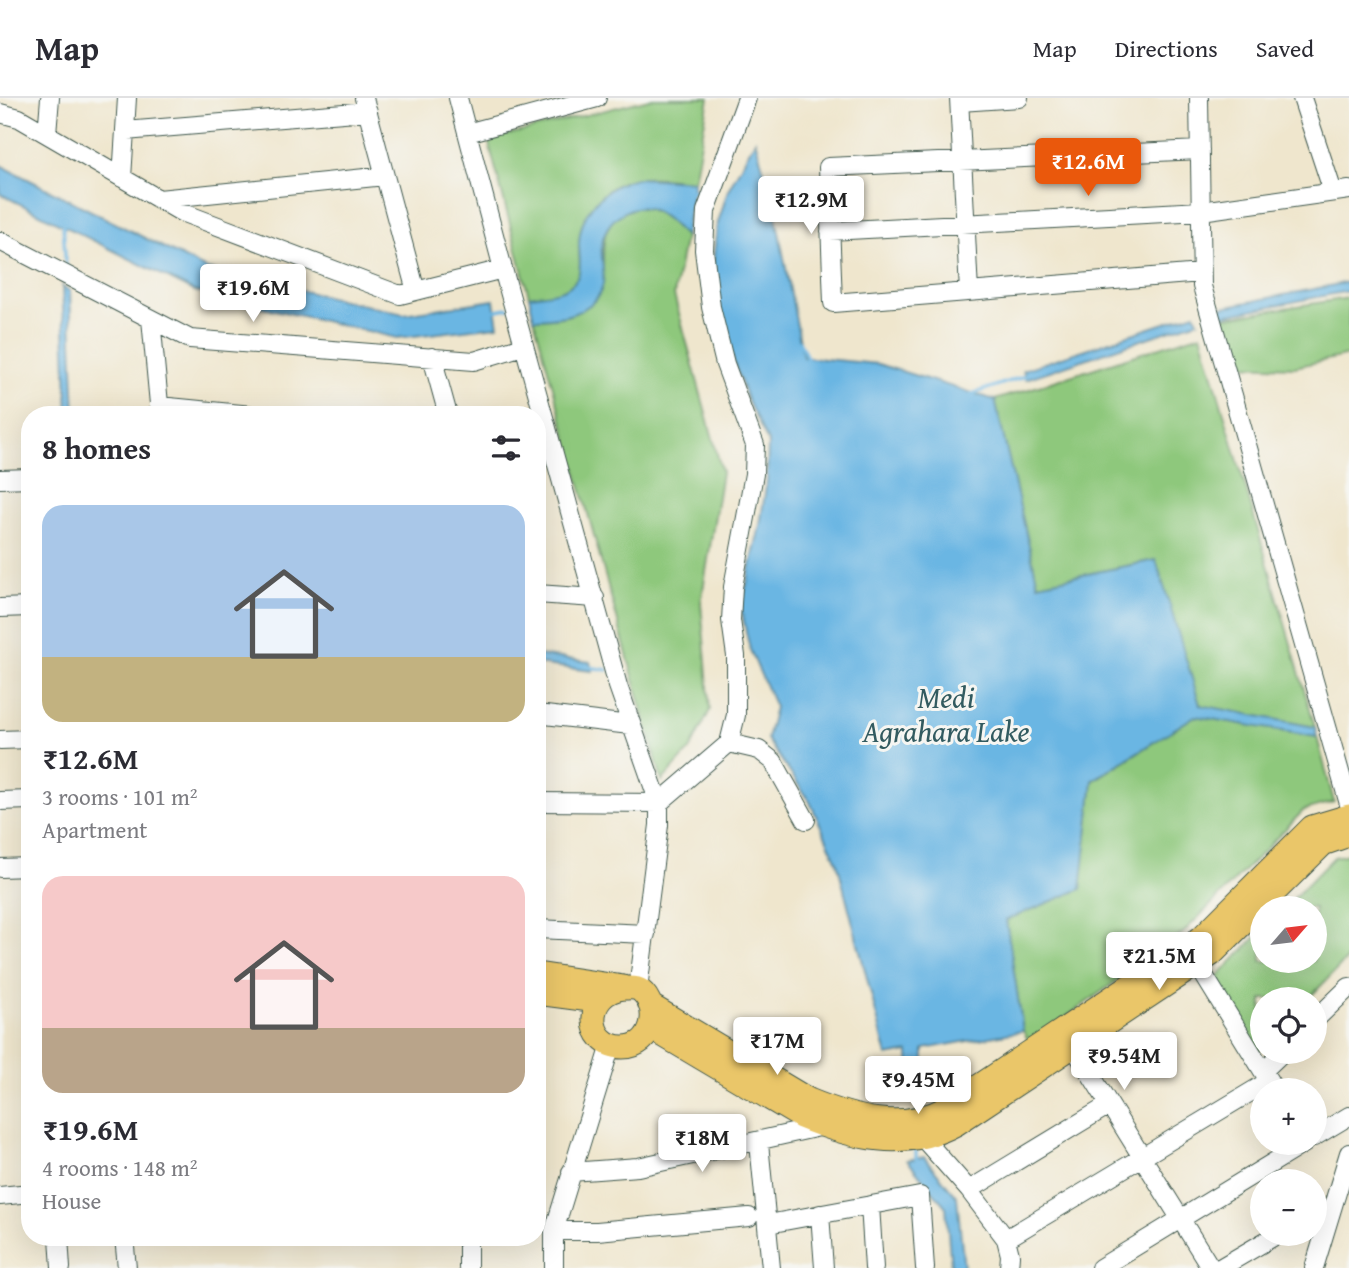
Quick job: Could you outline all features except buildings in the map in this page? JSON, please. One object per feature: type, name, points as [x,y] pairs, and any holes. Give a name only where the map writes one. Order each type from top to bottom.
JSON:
[{"type":"main road","points":[[644,997],[653,1021],[641,1041],[626,1047],[611,1045],[599,1035],[594,1022],[598,1000],[608,991],[616,989],[644,997],[809,1100],[923,1138],[941,1121],[1201,937],[1312,827],[1349,816]]},
{"type":"main road","points":[[651,1028],[801,1117],[824,1126],[866,1138],[900,1131],[918,1119],[941,1121],[1073,1046],[1212,954],[1324,844],[1349,835]]},
{"type":"main road","points":[[546,976],[644,997]]},
{"type":"main road","points":[[546,994],[598,1000]]},
{"type":"street","points":[[47,134],[50,98]]},
{"type":"street","points":[[122,178],[127,98]]},
{"type":"street","points":[[458,98],[540,406]]},
{"type":"street","points":[[467,133],[554,103],[597,98]]},
{"type":"street","points":[[546,802],[659,803],[729,743],[736,715],[736,656],[731,620],[733,587],[754,474],[755,445],[726,364],[711,307],[704,250],[706,211],[747,98]]},
{"type":"street","points":[[969,292],[959,100],[1019,98]]},
{"type":"street","points":[[1199,98],[1202,286],[1349,804]]},
{"type":"street","points":[[830,231],[1201,211],[1341,191],[1302,98]]},
{"type":"street","points":[[125,131],[366,105],[414,284]]},
{"type":"street","points":[[0,113],[19,118],[181,212],[400,295],[503,269]]},
{"type":"street","points":[[1200,150],[828,167],[832,303],[1201,273]]},
{"type":"street","points":[[159,200],[385,176]]},
{"type":"street","points":[[0,242],[190,339],[474,360],[521,341]]},
{"type":"street","points":[[151,319],[160,406]]},
{"type":"street","points":[[432,356],[446,406]]},
{"type":"street","points":[[546,428],[630,725],[659,803],[659,825],[646,934],[644,997]]},
{"type":"street","points":[[0,479],[21,478]]},
{"type":"street","points":[[546,595],[595,598]]},
{"type":"street","points":[[0,608],[21,607]]},
{"type":"street","points":[[546,715],[630,725]]},
{"type":"street","points":[[0,740],[21,739]]},
{"type":"street","points":[[729,743],[759,750],[773,761],[806,820]]},
{"type":"street","points":[[0,801],[21,800]]},
{"type":"street","points":[[0,868],[21,867]]},
{"type":"street","points":[[546,929],[646,934]]},
{"type":"street","points":[[1197,964],[1267,1078]]},
{"type":"street","points":[[1327,1008],[1349,987]]},
{"type":"street","points":[[554,1268],[554,1231],[611,1045]]},
{"type":"street","points":[[1073,1046],[1211,1268]]},
{"type":"street","points":[[1006,1240],[1250,1092]]},
{"type":"street","points":[[969,1190],[1110,1105]]},
{"type":"street","points":[[1327,1129],[1349,1116]]},
{"type":"street","points":[[571,1172],[638,1167],[758,1143],[824,1126]]},
{"type":"street","points":[[923,1138],[969,1190],[1006,1240],[1010,1255],[1009,1268]]},
{"type":"street","points":[[758,1143],[771,1268]]},
{"type":"street","points":[[1314,1268],[1349,1153]]},
{"type":"street","points":[[1100,1268],[1285,1155]]},
{"type":"street","points":[[0,1196],[21,1194]]},
{"type":"street","points":[[768,1224],[920,1196],[925,1268]]},
{"type":"street","points":[[1327,1205],[1332,1202]]},
{"type":"street","points":[[870,1205],[874,1268]]},
{"type":"street","points":[[820,1214],[824,1268]]},
{"type":"street","points":[[554,1231],[597,1231],[749,1217]]},
{"type":"street","points":[[60,1246],[61,1268]]},
{"type":"street","points":[[125,1246],[127,1268]]},
{"type":"street","points":[[468,1246],[468,1268]]},
{"type":"street","points":[[1220,1268],[1258,1246]]},
{"type":"green space","points":[[653,98],[709,98],[694,181],[640,178],[616,185],[597,200],[584,221],[579,245],[580,266],[575,280],[562,290],[529,296],[488,140]]},
{"type":"green space","points":[[635,208],[657,212],[685,236],[674,295],[722,472],[701,603],[710,710],[690,750],[662,781],[534,319],[567,316],[590,304],[599,291],[603,276],[607,229],[617,217]]},
{"type":"green space","points":[[1349,298],[1349,355],[1295,367],[1234,365],[1221,318]]},
{"type":"green space","points":[[1201,334],[1315,727],[1200,705],[1155,560],[1038,584],[995,400]]},
{"type":"green space","points":[[1195,716],[1317,737],[1334,802],[1304,810],[1183,933],[1030,1043],[1023,1031],[1006,920],[1081,889],[1093,781]]},
{"type":"green space","points":[[1349,854],[1349,957],[1320,987],[1250,987],[1250,1037],[1216,978],[1250,943],[1250,973],[1327,973],[1327,896],[1296,896],[1334,857]]},
{"type":"water","name":"Medi Agrahara Lake","points":[[755,140],[773,201],[803,357],[878,364],[995,400],[1038,584],[1156,560],[1200,705],[1315,727],[1317,737],[1195,716],[1093,780],[1081,889],[1006,920],[1023,1031],[924,1049],[924,1102],[910,1100],[909,1052],[887,1056],[837,862],[810,802],[767,739],[775,707],[750,650],[741,609],[760,525],[767,480],[768,442],[748,402],[721,326],[713,263],[717,226],[728,190]]},
{"type":"water","points":[[0,165],[206,269],[404,314],[494,300],[498,326],[397,338],[194,291],[0,194]]},
{"type":"water","points":[[636,178],[694,181],[685,236],[655,211],[638,208],[621,214],[604,234],[601,250],[603,279],[600,293],[595,300],[574,313],[534,319],[529,296],[563,290],[573,284],[579,274],[580,232],[589,210],[605,193]]},
{"type":"water","points":[[1349,282],[1349,291],[1220,316],[1218,308]]},
{"type":"water","points":[[62,286],[70,291],[75,406],[68,406]]},
{"type":"water","points":[[1195,313],[1198,321],[1026,379],[1023,370]]},
{"type":"water","points":[[546,656],[590,662],[592,671],[546,665]]},
{"type":"water","points":[[924,1157],[957,1197],[964,1268],[951,1268],[946,1207],[907,1160]]},
{"type":"waterway","points":[[689,191],[705,191]]},
{"type":"waterway","points":[[63,225],[66,269]]},
{"type":"waterway","points":[[492,311],[508,308]]},
{"type":"waterway","points":[[799,341],[808,360]]},
{"type":"waterway","points":[[969,395],[1028,375]]},
{"type":"waterway","points":[[588,667],[608,670]]},
{"type":"waterway","points":[[916,1146],[916,1158],[919,1162]]}]
